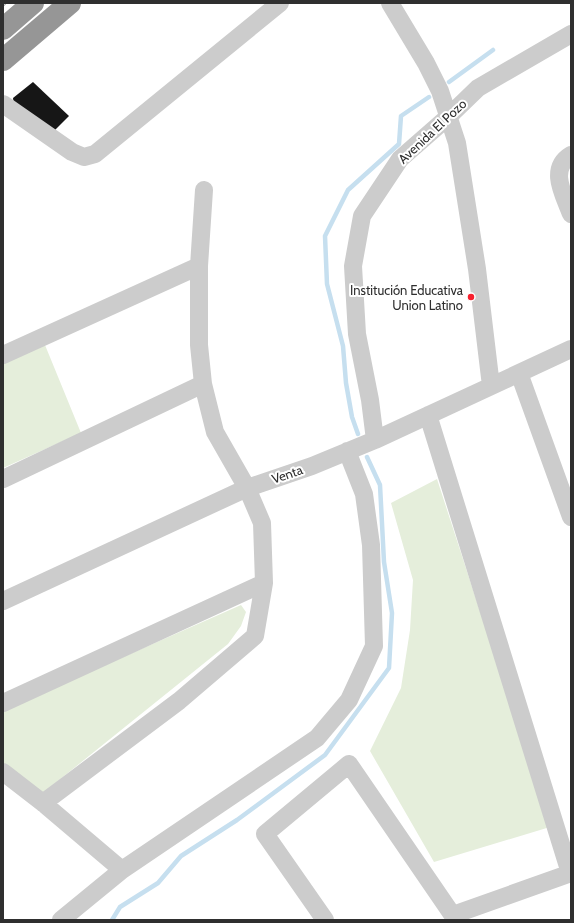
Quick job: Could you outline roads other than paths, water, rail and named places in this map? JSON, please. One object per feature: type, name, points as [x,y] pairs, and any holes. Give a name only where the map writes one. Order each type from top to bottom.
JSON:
[{"type":"highway","points":[[3,60],[70,3]]},
{"type":"highway","points":[[3,29],[29,4]]},
{"type":"street","points":[[3,104],[72,152],[84,157],[95,154],[280,3]]},
{"type":"street","points":[[390,3],[430,70],[440,91],[457,143],[477,269],[491,386]]},
{"type":"street","name":"Avenida El Pozo","points":[[375,440],[370,400],[356,326],[353,266],[362,216],[400,159],[448,117],[478,88],[571,34]]},
{"type":"street","points":[[571,155],[567,157],[559,168],[559,181],[571,214]]},
{"type":"street","points":[[43,803],[178,701],[255,636],[264,583],[262,523],[246,488],[215,432],[203,384],[199,345],[199,266],[204,190]]},
{"type":"street","points":[[3,355],[199,266]]},
{"type":"street","name":"Venta","points":[[3,600],[246,488],[312,466],[375,440],[571,349]]},
{"type":"street","points":[[519,373],[565,479],[571,517]]},
{"type":"street","points":[[3,478],[203,384]]},
{"type":"street","points":[[325,920],[265,834],[348,764],[455,918],[571,873],[428,416]]},
{"type":"street","points":[[61,920],[122,870],[317,738],[349,700],[374,646],[371,545],[364,494],[347,451]]},
{"type":"street","points":[[3,703],[264,583]]},
{"type":"street","points":[[3,772],[43,803],[122,870]]},
{"type":"waterway","points":[[449,82],[493,50]]},
{"type":"waterway","points":[[358,434],[352,417],[346,383],[343,346],[327,284],[325,236],[348,190],[399,144],[401,116],[429,97]]},
{"type":"waterway","points":[[112,920],[120,907],[158,883],[181,856],[237,820],[325,755],[389,668],[392,613],[384,562],[380,485],[367,457]]},
{"type":"place","name":"Institución Educativa Union Latino","points":[[471,297]]}]
